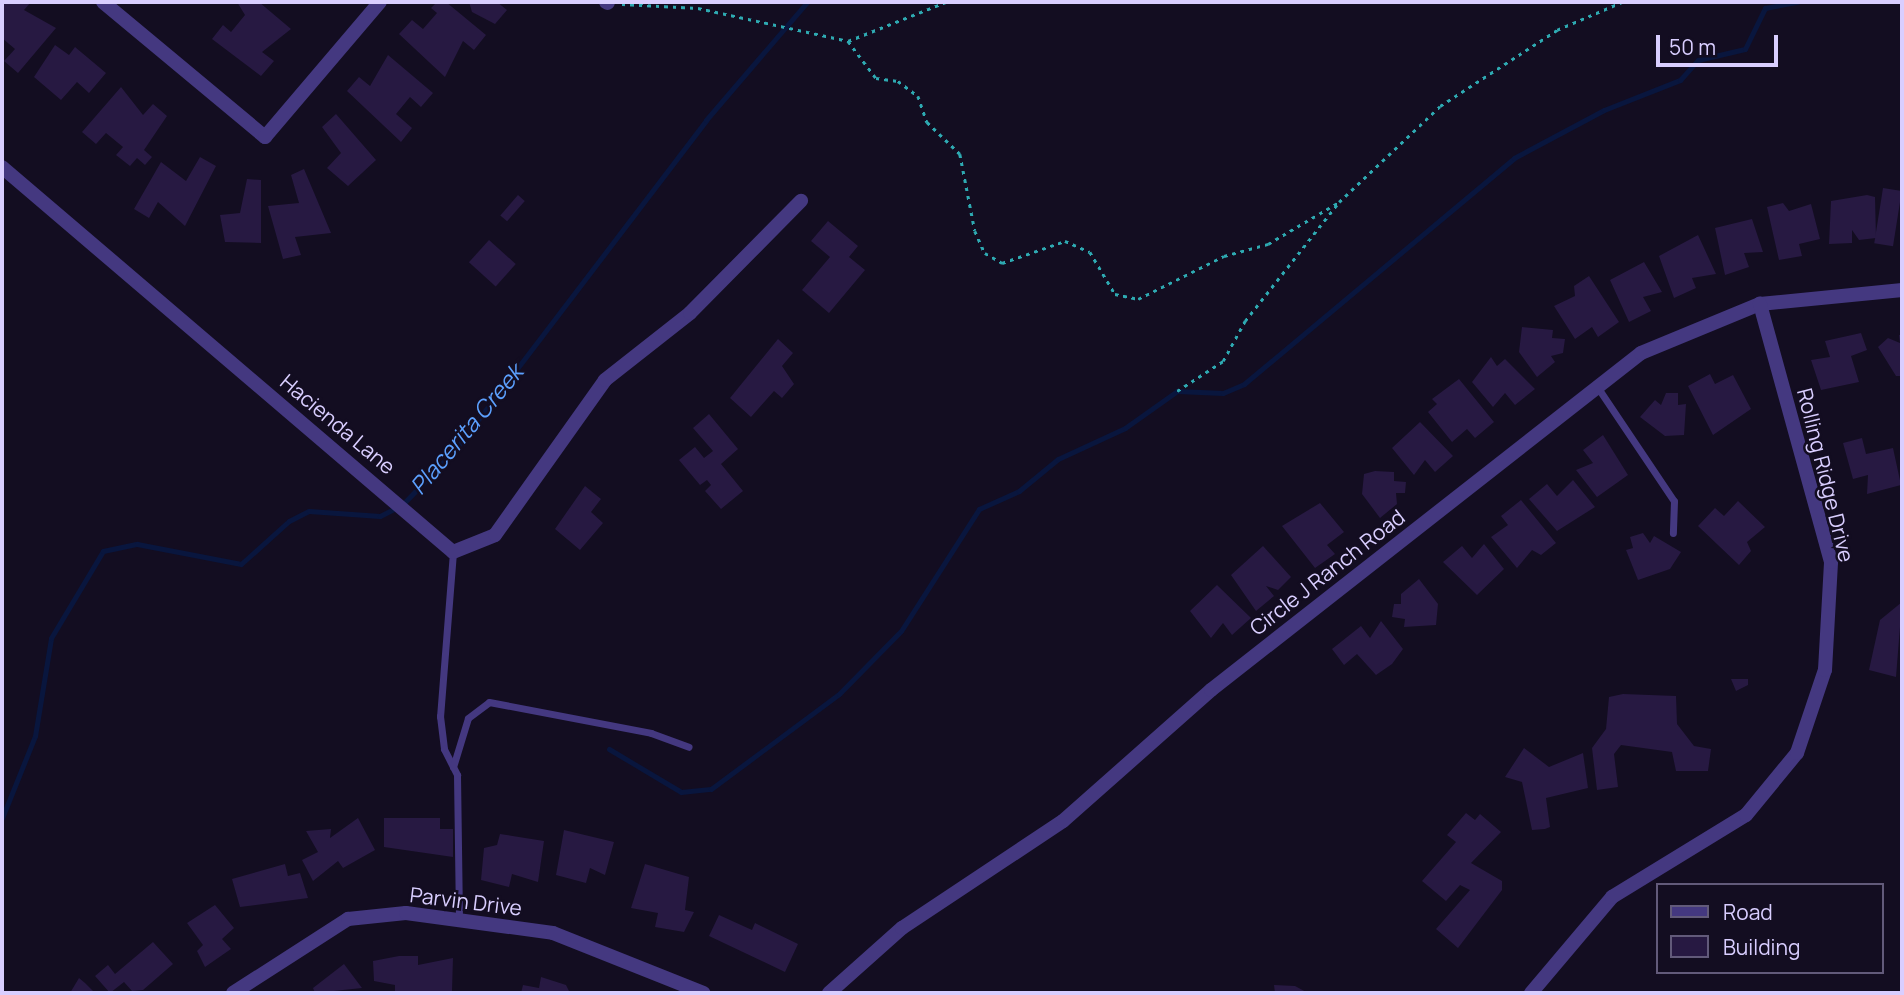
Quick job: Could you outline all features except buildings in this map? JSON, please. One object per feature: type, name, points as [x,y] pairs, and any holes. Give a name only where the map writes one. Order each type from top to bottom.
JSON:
[{"type":"street","points":[[103,2],[265,137],[380,2]]},
{"type":"street","name":"Hacienda Lane","points":[[2,167],[453,552]]},
{"type":"street","points":[[453,552],[495,536],[606,380],[690,313],[801,201]]},
{"type":"street","name":"Circle J Ranch Road","points":[[829,993],[902,928],[1063,821],[1211,690],[1641,353],[1759,304],[1902,290]]},
{"type":"street","name":"Rolling Ridge Drive","points":[[1531,993],[1612,897],[1746,815],[1797,753],[1825,670],[1831,562],[1759,304]]},
{"type":"street","name":"Parvin Drive","points":[[233,993],[348,919],[406,913],[553,933],[704,993]]},
{"type":"lane","points":[[1597,387],[1674,501],[1673,533]]},
{"type":"lane","points":[[453,552],[440,716],[453,767],[459,921]]},
{"type":"lane","points":[[453,767],[468,718],[489,702],[651,733],[689,747]]},
{"type":"path","points":[[650,6],[654,2]]},
{"type":"path","points":[[607,3],[698,8],[848,41],[946,2]]},
{"type":"path","points":[[1177,391],[1223,361],[1245,321],[1339,202],[1440,106],[1557,30],[1622,2]]},
{"type":"path","points":[[848,41],[876,78],[898,81],[918,96],[927,122],[960,154],[975,231],[985,253],[1002,263],[1065,241],[1090,252],[1115,294],[1138,299],[1224,256],[1268,244],[1339,202]]},
{"type":"waterway","name":"Placerita Creek","points":[[2,818],[35,736],[51,638],[103,551],[137,544],[241,564],[289,521],[309,511],[380,516],[402,505],[455,450],[706,120],[807,2]]},
{"type":"waterway","points":[[609,749],[681,792],[711,789],[839,694],[901,631],[979,509],[1019,491],[1058,459],[1125,428],[1177,391],[1223,393],[1244,384],[1514,158],[1604,110],[1680,80],[1698,60],[1745,49],[1765,8],[1797,2]]}]
